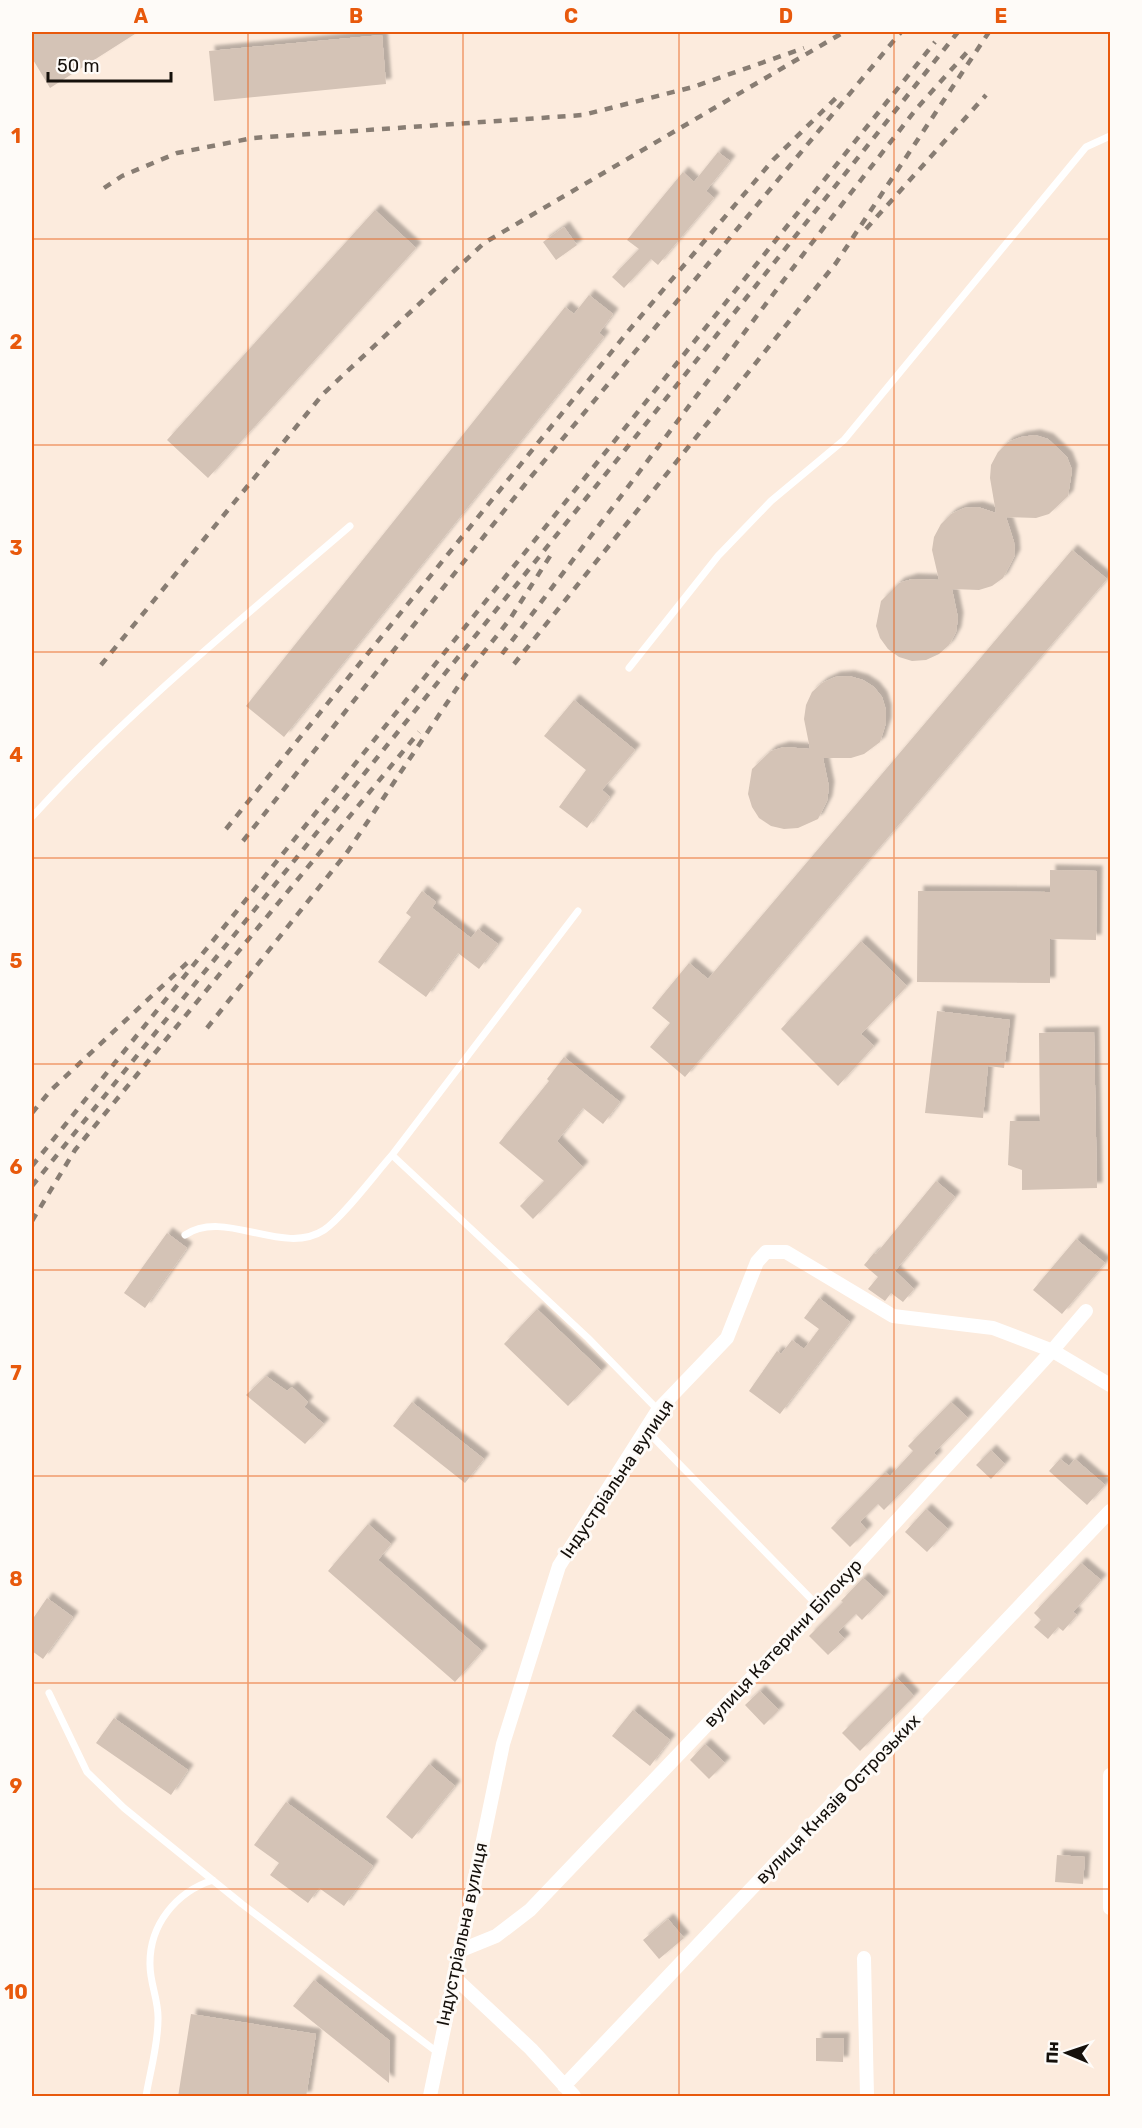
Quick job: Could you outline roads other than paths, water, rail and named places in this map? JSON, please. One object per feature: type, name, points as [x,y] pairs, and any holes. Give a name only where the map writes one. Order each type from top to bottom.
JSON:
[{"type":"street","name":"Індустріальна вулиця","points":[[429,2097],[503,1744],[559,1566],[658,1410],[727,1338],[757,1262],[766,1252],[786,1252],[893,1316],[993,1328],[1053,1351],[1110,1385]]},
{"type":"street","name":"вулиця Катерини Білокур","points":[[459,1951],[496,1936],[530,1910],[818,1606],[1053,1351],[1086,1311]]},
{"type":"street","name":"вулиця Князів Острозьких","points":[[564,2086],[1110,1511]]},
{"type":"street","points":[[1110,1775],[1110,1908]]},
{"type":"street","points":[[864,1958],[867,2097]]},
{"type":"street","points":[[453,1977],[531,2049],[574,2097]]},
{"type":"lane","points":[[629,668],[718,555],[771,501],[844,440],[1086,147],[1110,136]]},
{"type":"lane","points":[[32,817],[79,765],[166,684],[350,526]]},
{"type":"lane","points":[[185,1235],[196,1228],[224,1228],[294,1238],[323,1231],[392,1155],[579,911]]},
{"type":"lane","points":[[392,1155],[588,1338],[658,1410]]},
{"type":"lane","points":[[646,1430],[818,1606]]},
{"type":"lane","points":[[49,1693],[87,1772],[124,1808],[213,1880],[437,2052]]},
{"type":"lane","points":[[146,2097],[158,2022],[158,2004],[150,1965],[152,1942],[170,1906],[194,1886],[213,1880]]},
{"type":"railway","points":[[101,665],[323,394],[484,243],[844,32]]},
{"type":"railway","points":[[243,841],[530,478],[901,32]]},
{"type":"railway","points":[[32,1186],[621,455],[958,32]]},
{"type":"railway","points":[[514,664],[836,263],[989,32]]},
{"type":"railway","points":[[32,1166],[935,42]]},
{"type":"railway","points":[[104,188],[122,176],[177,153],[253,138],[583,115],[693,87],[804,48]]},
{"type":"railway","points":[[502,654],[808,248],[917,108],[968,51]]},
{"type":"railway","points":[[226,829],[630,329],[773,160],[839,95]]},
{"type":"railway","points":[[866,229],[986,95]]},
{"type":"railway","points":[[207,1028],[348,851],[465,676],[510,619],[552,553]]},
{"type":"railway","points":[[32,1221],[75,1150],[419,732]]},
{"type":"railway","points":[[32,1113],[51,1090],[187,963]]}]
